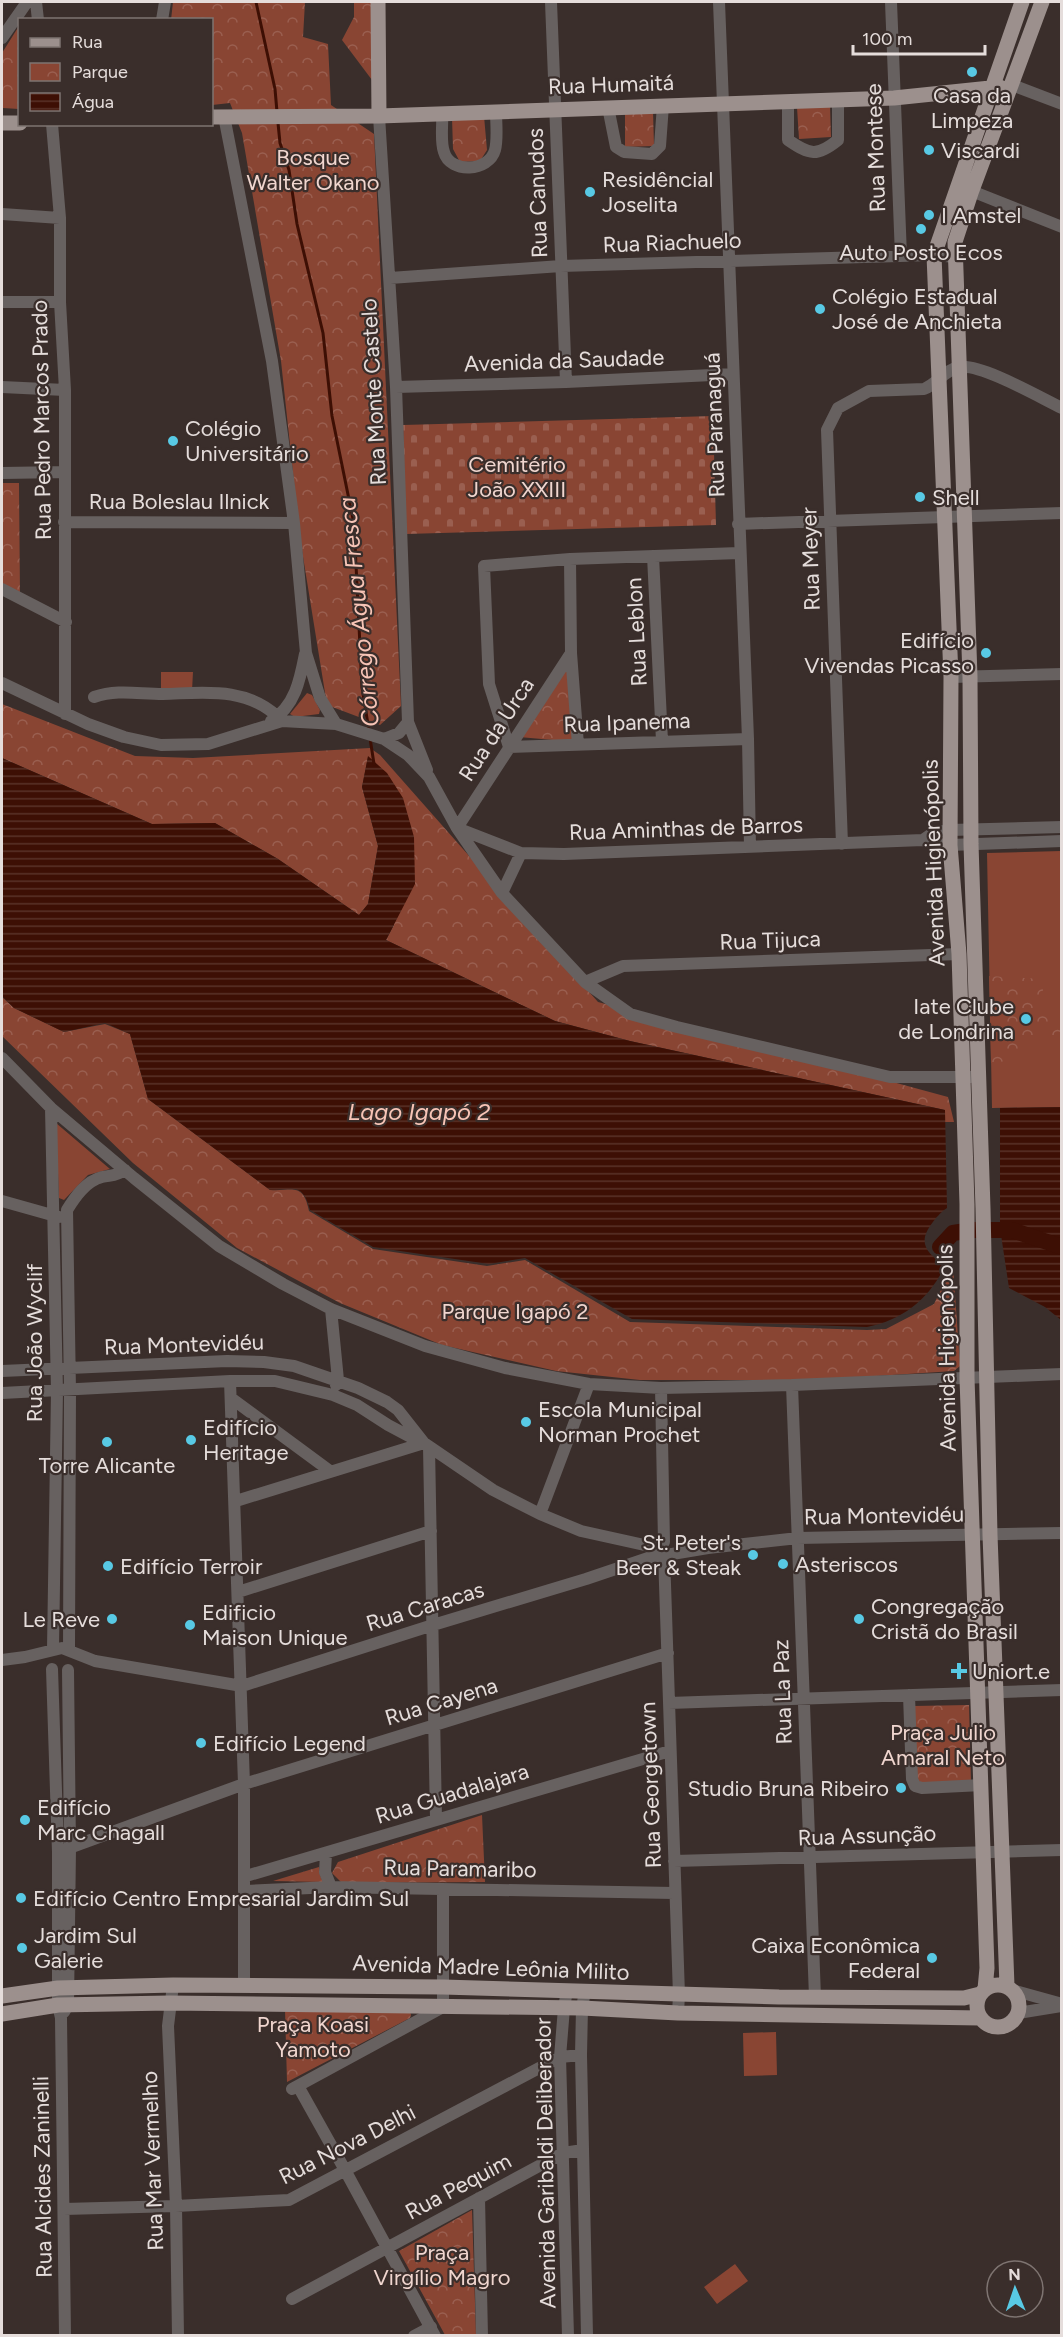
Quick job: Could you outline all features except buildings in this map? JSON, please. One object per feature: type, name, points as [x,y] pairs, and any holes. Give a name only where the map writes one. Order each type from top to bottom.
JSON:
[{"type":"main road","name":"Rua Monte Castelo","points":[[378,2],[379,116]]},
{"type":"main road","name":"Avenida Higienópolis","points":[[982,1991],[987,1968],[967,1378],[967,1237],[959,954],[950,838],[951,677],[934,255],[1022,2]]},
{"type":"main road","name":"Avenida Higienópolis","points":[[1010,1988],[1001,1853],[990,1535],[971,837],[970,677],[955,242],[1042,2]]},
{"type":"main road","name":"Rua Humaitá","points":[[218,116],[379,116],[894,98],[1012,86]]},
{"type":"main road","points":[[996,1984],[1010,1988],[1019,2000],[1018,2013],[1010,2024],[990,2026],[980,2018],[976,2006],[982,1991],[996,1984]]},
{"type":"main road","name":"Avenida Madre Leônia Milito","points":[[2,1996],[63,1988],[172,1985],[567,1990],[679,1995],[815,1997],[964,1998],[982,1991]]},
{"type":"main road","name":"Avenida Madre Leônia Milito","points":[[2,2014],[169,2003],[582,2008],[678,2013],[980,2018]]},
{"type":"street","points":[[2,38],[27,2]]},
{"type":"street","points":[[36,2],[38,18]]},
{"type":"street","points":[[162,18],[165,2]]},
{"type":"street","name":"Rua Canudos","points":[[551,2],[566,382]]},
{"type":"street","name":"Rua Paranaguá","points":[[720,2],[739,553],[748,739],[750,847]]},
{"type":"street","name":"Rua Montese","points":[[891,2],[901,256]]},
{"type":"street","points":[[1012,86],[1062,104]]},
{"type":"street","points":[[788,101],[788,140],[806,152],[823,152],[838,140],[838,99]]},
{"type":"street","points":[[608,107],[616,147],[624,152],[652,154],[660,146],[663,105]]},
{"type":"street","points":[[442,114],[444,152],[450,162],[462,168],[479,166],[489,160],[495,150],[496,111]]},
{"type":"street","points":[[218,116],[272,361],[294,523],[306,652],[320,698],[340,725]]},
{"type":"street","name":"Rua Monte Castelo","points":[[379,116],[396,387],[408,722],[429,777]]},
{"type":"street","name":"Rua Pedro Marcos Prado","points":[[52,126],[60,218],[60,302],[65,390],[65,714]]},
{"type":"street","points":[[957,184],[971,193],[1062,227]]},
{"type":"street","points":[[2,214],[60,218]]},
{"type":"street","name":"Rua Riachuelo","points":[[390,278],[561,266],[934,255],[956,257]]},
{"type":"street","points":[[2,302],[60,302]]},
{"type":"street","points":[[959,367],[986,372],[1062,408]]},
{"type":"street","name":"Rua Meyer","points":[[842,844],[826,430],[838,408],[869,391],[924,389],[932,386],[940,376],[959,367]]},
{"type":"street","name":"Avenida da Saudade","points":[[396,387],[733,374]]},
{"type":"street","points":[[2,387],[65,390]]},
{"type":"street","points":[[2,473],[65,472]]},
{"type":"street","points":[[738,524],[1062,513]]},
{"type":"street","name":"Rua Boleslau Ilnick","points":[[64,522],[294,523]]},
{"type":"street","points":[[508,747],[489,684],[484,566],[570,559],[739,553]]},
{"type":"street","name":"Rua Leblon","points":[[653,556],[662,741]]},
{"type":"street","points":[[570,559],[571,653],[578,745]]},
{"type":"street","points":[[2,589],[66,622]]},
{"type":"street","points":[[262,727],[278,717],[296,693],[306,652]]},
{"type":"street","name":"Rua da Urca","points":[[457,828],[571,653]]},
{"type":"street","points":[[951,677],[1062,674]]},
{"type":"street","points":[[2,683],[65,714],[124,737],[161,745],[208,744],[282,721],[340,725],[383,739],[408,755],[429,777],[457,828],[502,893],[585,982],[630,1014],[676,1028],[890,1077],[978,1076]]},
{"type":"street","points":[[94,697],[122,691],[161,694],[218,692],[238,695],[255,702],[278,717]]},
{"type":"street","points":[[383,739],[399,733],[408,722]]},
{"type":"street","name":"Rua Ipanema","points":[[508,747],[748,739]]},
{"type":"street","name":"Rua Aminthas de Barros","points":[[457,828],[521,854],[564,854],[923,840],[933,833],[950,838],[1062,827]]},
{"type":"street","name":"Rua Aminthas de Barros","points":[[971,837],[1062,841]]},
{"type":"street","points":[[502,893],[521,854]]},
{"type":"street","name":"Rua Tijuca","points":[[585,982],[623,966],[959,954]]},
{"type":"street","points":[[2,1058],[51,1108],[219,1246],[331,1309],[425,1346],[505,1368],[589,1384],[662,1388],[1062,1374]]},
{"type":"street","name":"Rua João Wyclif","points":[[51,1108],[60,1217],[70,1651],[73,1660],[69,1668],[62,2010]]},
{"type":"street","name":"Rua João Wyclif","points":[[60,1217],[88,1184],[98,1178],[117,1176],[125,1170]]},
{"type":"street","points":[[2,1201],[60,1217]]},
{"type":"street","points":[[331,1309],[338,1380],[333,1395]]},
{"type":"street","name":"Rua Montevidéu","points":[[2,1371],[227,1361],[294,1366],[338,1380],[387,1402],[398,1410],[426,1445],[493,1490],[540,1514],[580,1531],[664,1550],[708,1548],[798,1538],[1062,1533]]},
{"type":"street","points":[[230,1381],[242,1686],[246,1876],[244,1985]]},
{"type":"street","points":[[2,1393],[230,1381],[275,1381],[333,1395],[357,1405],[426,1445]]},
{"type":"street","points":[[540,1514],[589,1384]]},
{"type":"street","name":"Rua La Paz","points":[[792,1385],[815,1997]]},
{"type":"street","name":"Rua Georgetown","points":[[662,1388],[664,1550],[678,2013]]},
{"type":"street","name":"Rua João Wyclif","points":[[63,1391],[52,1651],[48,1659],[51,1667],[64,1850]]},
{"type":"street","points":[[231,1398],[330,1471]]},
{"type":"street","points":[[236,1501],[330,1471],[426,1445]]},
{"type":"street","points":[[426,1445],[431,1531],[436,1819]]},
{"type":"street","points":[[238,1592],[431,1531]]},
{"type":"street","name":"Rua Caracas","points":[[2,1660],[25,1657],[59,1648],[95,1661],[242,1686],[586,1579],[664,1550]]},
{"type":"street","name":"Rua Cayena","points":[[64,1850],[244,1784],[668,1653]]},
{"type":"street","name":"Rua Caracas","points":[[25,1657],[60,1671],[95,1661]]},
{"type":"street","points":[[669,1703],[1062,1689]]},
{"type":"street","points":[[909,1695],[912,1779],[915,1786],[922,1788],[982,1785]]},
{"type":"street","name":"Rua Guadalajara","points":[[246,1876],[670,1751]]},
{"type":"street","name":"Rua Assunção","points":[[674,1862],[1062,1850]]},
{"type":"street","points":[[326,1854],[325,1872],[331,1887]]},
{"type":"street","name":"Rua Paramaribo","points":[[246,1891],[331,1887],[674,1893]]},
{"type":"street","points":[[414,2336],[433,2331],[345,2170],[295,2088],[443,2007],[443,1889]]},
{"type":"street","name":"Rua Mar Vermelho","points":[[172,1985],[168,2026],[176,2206],[178,2336]]},
{"type":"street","points":[[1010,1988],[1062,2005]]},
{"type":"street","name":"Avenida Garibaldi Deliberador","points":[[567,1990],[560,2057],[568,2336]]},
{"type":"street","name":"Avenida Garibaldi Deliberador","points":[[585,1991],[582,2008],[581,2055],[587,2336]]},
{"type":"street","points":[[1018,2013],[1062,2005]]},
{"type":"street","name":"Rua Alcides Zaninelli","points":[[62,2010],[65,2336]]},
{"type":"street","points":[[560,2057],[581,2055]]},
{"type":"street","name":"Rua Nova Delhi","points":[[64,2209],[289,2200],[560,2057]]},
{"type":"street","name":"Rua Pequim","points":[[292,2299],[563,2153],[583,2150]]},
{"type":"street","points":[[479,2198],[482,2336]]},
{"type":"green space","name":"Bosque Walter Okano","points":[[173,2],[305,2],[303,37],[328,44],[331,105],[374,134],[401,706],[380,725],[327,705],[300,538],[281,361],[242,133],[230,103],[213,105],[213,18],[171,18]]},
{"type":"green space","name":"Bosque Walter Okano","points":[[354,2],[374,2],[375,84],[342,40],[354,17]]},
{"type":"green space","points":[[18,28],[18,109],[3,108],[2,53]]},
{"type":"green space","points":[[830,106],[831,137],[799,139],[797,107]]},
{"type":"green space","points":[[625,111],[653,111],[654,146],[625,147]]},
{"type":"green space","points":[[484,116],[487,150],[480,161],[460,162],[453,149],[452,117]]},
{"type":"green space","name":"Cemitério João XXIII","points":[[713,416],[716,525],[406,534],[403,425]]},
{"type":"green space","points":[[2,483],[19,483],[20,595],[2,586]]},
{"type":"green space","points":[[568,663],[576,742],[519,737]]},
{"type":"green space","points":[[161,672],[193,672],[192,691],[161,691]]},
{"type":"green space","points":[[307,693],[312,695],[320,710],[319,714],[295,717],[290,714]]},
{"type":"green space","points":[[2,704],[135,756],[193,758],[370,748],[380,755],[598,1002],[948,1097],[954,1122],[945,1122],[945,1110],[630,1041],[555,1021],[386,940],[394,925],[368,757],[362,787],[378,846],[368,904],[359,915],[278,859],[215,823],[152,824],[2,758]]},
{"type":"green space","name":"Iate Clube de Londrina","points":[[1061,851],[1061,1107],[992,1108],[987,853]]},
{"type":"green space","points":[[989,976],[1042,979],[1045,1017],[1061,1016],[1061,1035],[1023,1036],[1022,1059],[991,1063]]},
{"type":"green space","name":"Parque Igapó 2","points":[[2,997],[14,1008],[64,1032],[105,1024],[130,1034],[148,1099],[270,1190],[300,1192],[309,1211],[373,1249],[487,1266],[525,1260],[630,1322],[867,1330],[886,1329],[934,1304],[953,1265],[960,1366],[954,1371],[814,1380],[640,1380],[556,1371],[442,1345],[340,1303],[237,1248],[133,1163],[2,1036]]},
{"type":"green space","points":[[56,1123],[110,1169],[88,1175],[64,1200],[59,1198]]},
{"type":"green space","name":"Praça Julio Amaral Neto","points":[[969,1705],[971,1782],[916,1784],[914,1706]]},
{"type":"green space","points":[[482,1815],[485,1882],[342,1883],[332,1873],[338,1862]]},
{"type":"green space","points":[[319,1867],[323,1882],[273,1881]]},
{"type":"green space","name":"Praça Koasi Yamoto","points":[[285,2009],[410,2011],[411,2015],[410,2018],[287,2082]]},
{"type":"green space","points":[[776,2032],[777,2075],[744,2076],[743,2033]]},
{"type":"green space","name":"Praça Virgílio Magro","points":[[472,2210],[476,2335],[445,2335],[399,2251]]},
{"type":"green space","points":[[735,2264],[748,2281],[717,2304],[704,2287]]},
{"type":"water","name":"Lago Igapó 2","points":[[368,756],[387,773],[403,798],[414,837],[415,884],[386,940],[555,1021],[630,1041],[945,1110],[947,1208],[930,1226],[926,1233],[925,1245],[927,1250],[945,1266],[939,1278],[923,1298],[892,1319],[867,1327],[632,1319],[525,1258],[489,1264],[373,1247],[310,1210],[303,1194],[299,1191],[295,1189],[270,1190],[148,1099],[130,1034],[105,1023],[64,1032],[14,1008],[2,996],[2,758],[152,824],[215,823],[278,859],[359,915],[368,904],[378,846],[362,787]]},
{"type":"water","points":[[1062,1107],[1061,1320],[1045,1307],[1009,1288],[1000,1228],[1000,1108]]},
{"type":"waterway","name":"Córrego Água Fresca","points":[[256,2],[275,89],[277,112]]},
{"type":"waterway","name":"Córrego Água Fresca","points":[[278,123],[280,143],[289,170],[297,224],[323,333],[332,416],[354,524],[362,687],[369,731]]},
{"type":"waterway","name":"Córrego Água Fresca","points":[[370,738],[374,764]]},
{"type":"waterway","points":[[940,1247],[953,1233],[972,1230],[1012,1230],[1062,1247]]},
{"type":"place","name":"Casa da Limpeza","points":[[972,72]]},
{"type":"place","name":"Viscardi","points":[[929,150]]},
{"type":"place","name":"Residêncial Joselita","points":[[590,192]]},
{"type":"place","name":"I Amstel","points":[[929,215]]},
{"type":"place","name":"Auto Posto Ecos","points":[[921,229]]},
{"type":"place","name":"Colégio Estadual José de Anchieta","points":[[820,309]]},
{"type":"place","name":"Colégio Universitário","points":[[173,441]]},
{"type":"place","name":"Shell","points":[[920,497]]},
{"type":"place","name":"Edifício Vivendas Picasso","points":[[986,653]]},
{"type":"place","name":"Iate Clube de Londrina","points":[[1026,1019]]},
{"type":"place","name":"Escola Municipal Norman Prochet","points":[[526,1422]]},
{"type":"place","name":"Edifício Heritage","points":[[191,1440]]},
{"type":"place","name":"Torre Alicante","points":[[107,1442]]},
{"type":"place","name":"St. Peter's Beer & Steak","points":[[753,1555]]},
{"type":"place","name":"Asteriscos","points":[[783,1564]]},
{"type":"place","name":"Edifício Terroir","points":[[108,1566]]},
{"type":"place","name":"Le Reve","points":[[112,1619]]},
{"type":"place","name":"Congregação Cristã do Brasil","points":[[859,1619]]},
{"type":"place","name":"Edificio Maison Unique","points":[[190,1625]]},
{"type":"place","name":"Uniort.e","points":[[959,1671]]},
{"type":"place","name":"Edifício Legend","points":[[201,1743]]},
{"type":"place","name":"Studio Bruna Ribeiro","points":[[901,1788]]},
{"type":"place","name":"Edifício Marc Chagall","points":[[25,1820]]},
{"type":"place","name":"Edifício Centro Empresarial Jardim Sul","points":[[21,1898]]},
{"type":"place","name":"Jardim Sul Galerie","points":[[22,1948]]},
{"type":"place","name":"Caixa Econômica Federal","points":[[932,1958]]}]
